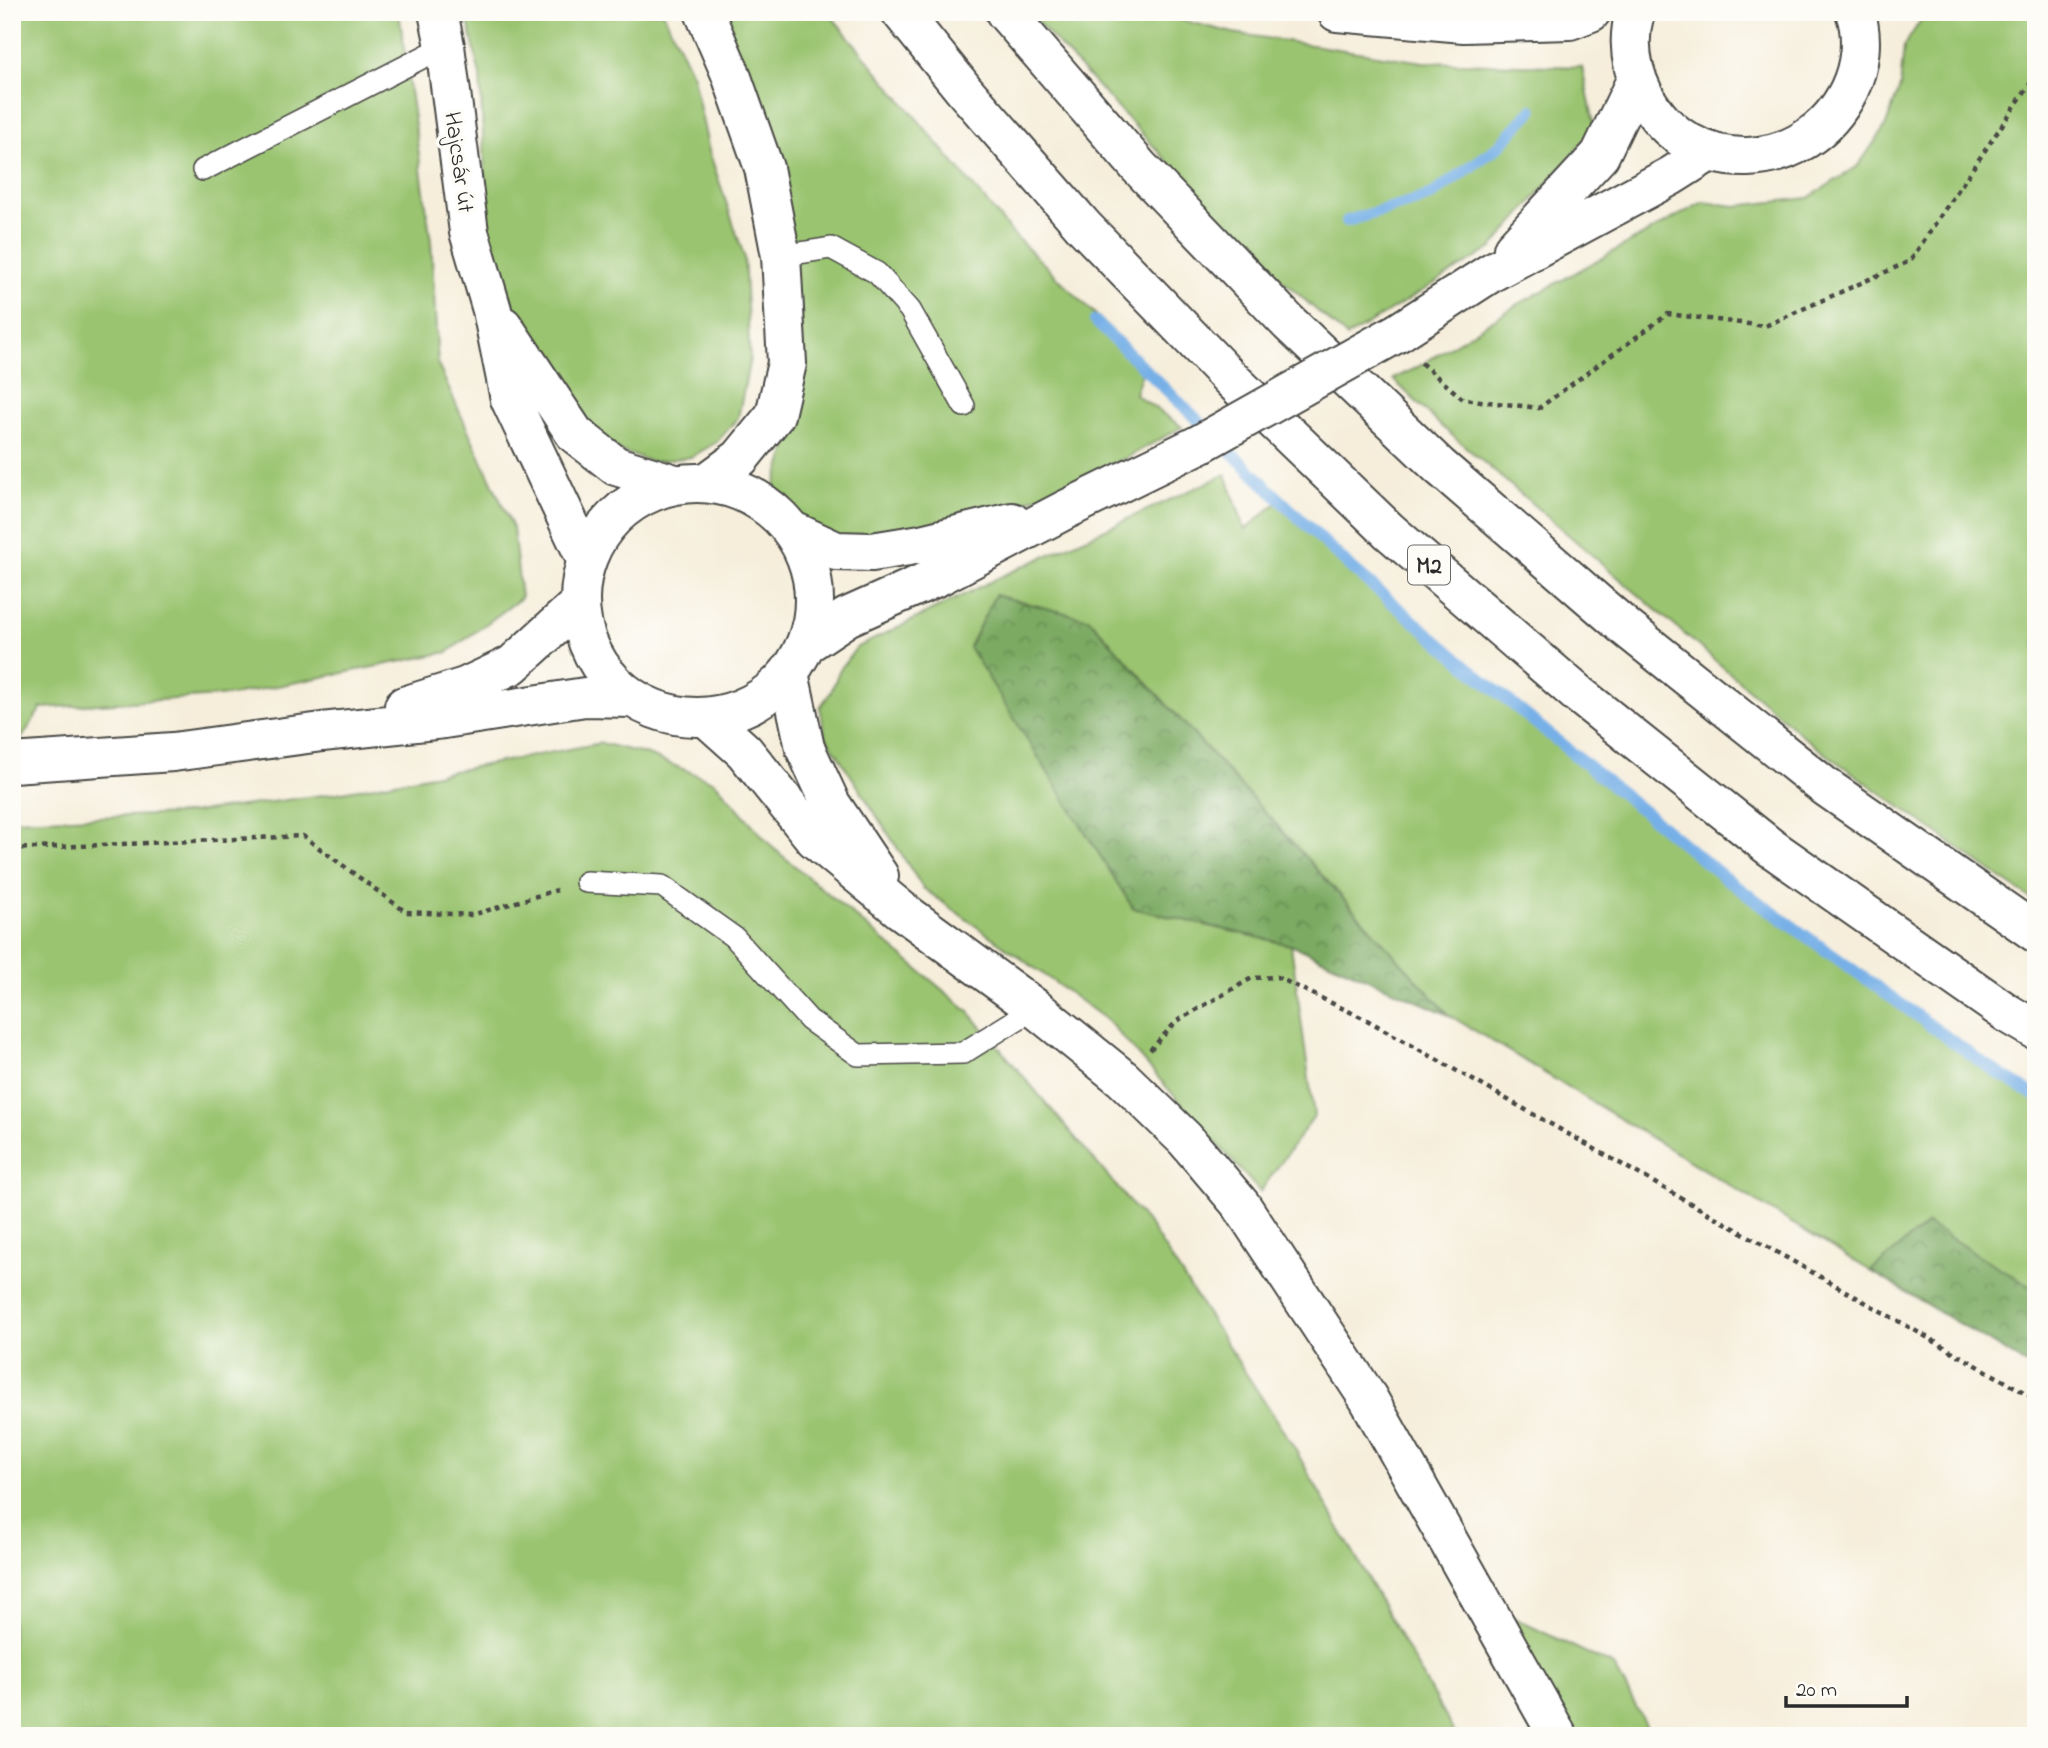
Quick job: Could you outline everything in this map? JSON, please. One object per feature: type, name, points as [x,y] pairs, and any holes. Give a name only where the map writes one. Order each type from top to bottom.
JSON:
[{"type":"main road","points":[[704,12],[730,72],[764,168],[780,256],[786,363],[775,415],[740,458],[691,483],[638,498],[607,524],[586,559],[580,581],[579,604],[586,641],[605,673],[632,698],[655,710],[680,716],[706,717],[752,704],[797,659],[847,617],[941,575],[1065,510],[1405,344],[1492,272],[1600,155],[1636,79]]},
{"type":"main road","name":"M2","points":[[901,12],[964,90],[1084,227],[1231,379],[1389,531],[1578,694],[1769,847],[2007,1013],[2036,1030]]},
{"type":"main road","points":[[1005,12],[1167,196],[1289,323],[1439,466],[1625,627],[1823,785],[2036,933]]},
{"type":"main road","points":[[1338,12],[1464,23],[1570,20],[1591,12]]},
{"type":"main road","points":[[1635,12],[1630,51],[1636,79],[1652,111],[1677,136],[1709,152],[1738,158],[1768,155],[1796,146],[1821,129],[1840,107],[1854,80],[1860,51],[1859,15]]},
{"type":"main road","name":"Hajcsár út","points":[[442,29],[469,232],[492,310],[510,399],[586,559]]},
{"type":"main road","points":[[1492,272],[1671,176],[1709,152]]},
{"type":"main road","name":"Hajcsár út","points":[[492,310],[575,434],[616,466],[691,483]]},
{"type":"main road","points":[[691,483],[740,490],[769,507],[793,531],[810,567],[815,607],[797,659],[804,748],[831,804],[901,910]]},
{"type":"main road","points":[[793,531],[836,551],[872,552],[921,544],[1065,510]]},
{"type":"main road","points":[[322,732],[465,687],[512,665],[579,604]]},
{"type":"main road","points":[[12,763],[173,752],[444,719],[585,697],[632,698]]},
{"type":"main road","points":[[706,717],[744,751],[815,839],[901,910],[1035,1008],[1123,1079],[1185,1139],[1241,1205],[1368,1398],[1558,1736]]},
{"type":"lane","points":[[204,170],[442,29]]},
{"type":"lane","points":[[780,256],[831,248],[877,273],[909,310],[964,406]]},
{"type":"lane","points":[[586,882],[662,886],[735,938],[809,1020],[858,1055],[963,1054],[1035,1008]]},
{"type":"path","points":[[1405,344],[1463,399],[1539,408],[1668,314],[1765,326],[1910,261],[2036,75]]},
{"type":"path","points":[[12,849],[303,836],[406,912],[472,915],[586,882]]},
{"type":"path","points":[[1123,1079],[1177,1021],[1252,978],[1277,977],[1367,1020],[2036,1399]]},
{"type":"green space","points":[[12,12],[399,12],[431,241],[438,365],[513,528],[521,598],[448,652],[233,695],[41,708],[18,744],[12,744]]},
{"type":"green space","points":[[466,12],[663,12],[693,76],[709,151],[744,256],[750,359],[738,418],[717,442],[691,457],[652,462],[618,450],[589,428],[517,317],[488,232],[480,76]]},
{"type":"green space","points":[[723,12],[828,12],[1013,234],[1145,363],[1135,394],[1182,427],[1126,458],[1051,492],[921,538],[829,545],[781,503],[775,485],[797,416],[804,349]]},
{"type":"green space","points":[[1028,12],[1158,12],[1233,33],[1423,62],[1582,67],[1595,128],[1492,248],[1347,337],[1262,262]]},
{"type":"green space","points":[[1926,12],[2036,12],[2036,902],[1815,746],[1439,424],[1393,379],[1416,368],[1515,306],[1703,202],[1736,206],[1808,198],[1858,166],[1885,127],[1900,87],[1904,46]]},
{"type":"green space","points":[[1226,474],[1245,530],[1279,501],[1347,570],[1725,884],[1991,1072],[2036,1100],[2036,1290],[1927,1224],[1871,1271],[1449,1015],[1089,619],[1132,908],[1291,945],[1314,1116],[1260,1192],[1107,1020],[923,888],[825,735],[820,707],[831,692],[839,671],[856,648],[1000,577]]},
{"type":"green space","points":[[995,595],[1089,619],[1449,1015],[1291,945],[1133,908],[969,647]]},
{"type":"green space","points":[[601,743],[648,755],[715,782],[772,847],[969,1012],[1150,1226],[1295,1449],[1456,1736],[12,1736],[12,820],[183,814],[337,793]]},
{"type":"green space","points":[[1927,1224],[2036,1290],[2036,1370],[1871,1271]]},
{"type":"green space","points":[[1495,1609],[1614,1666],[1652,1736],[1567,1736]]},
{"type":"waterway","points":[[1347,221],[1430,196],[1498,147],[1532,110]]},
{"type":"waterway","points":[[1095,321],[1349,566],[1483,680],[1725,878],[1990,1068],[2036,1096]]}]
